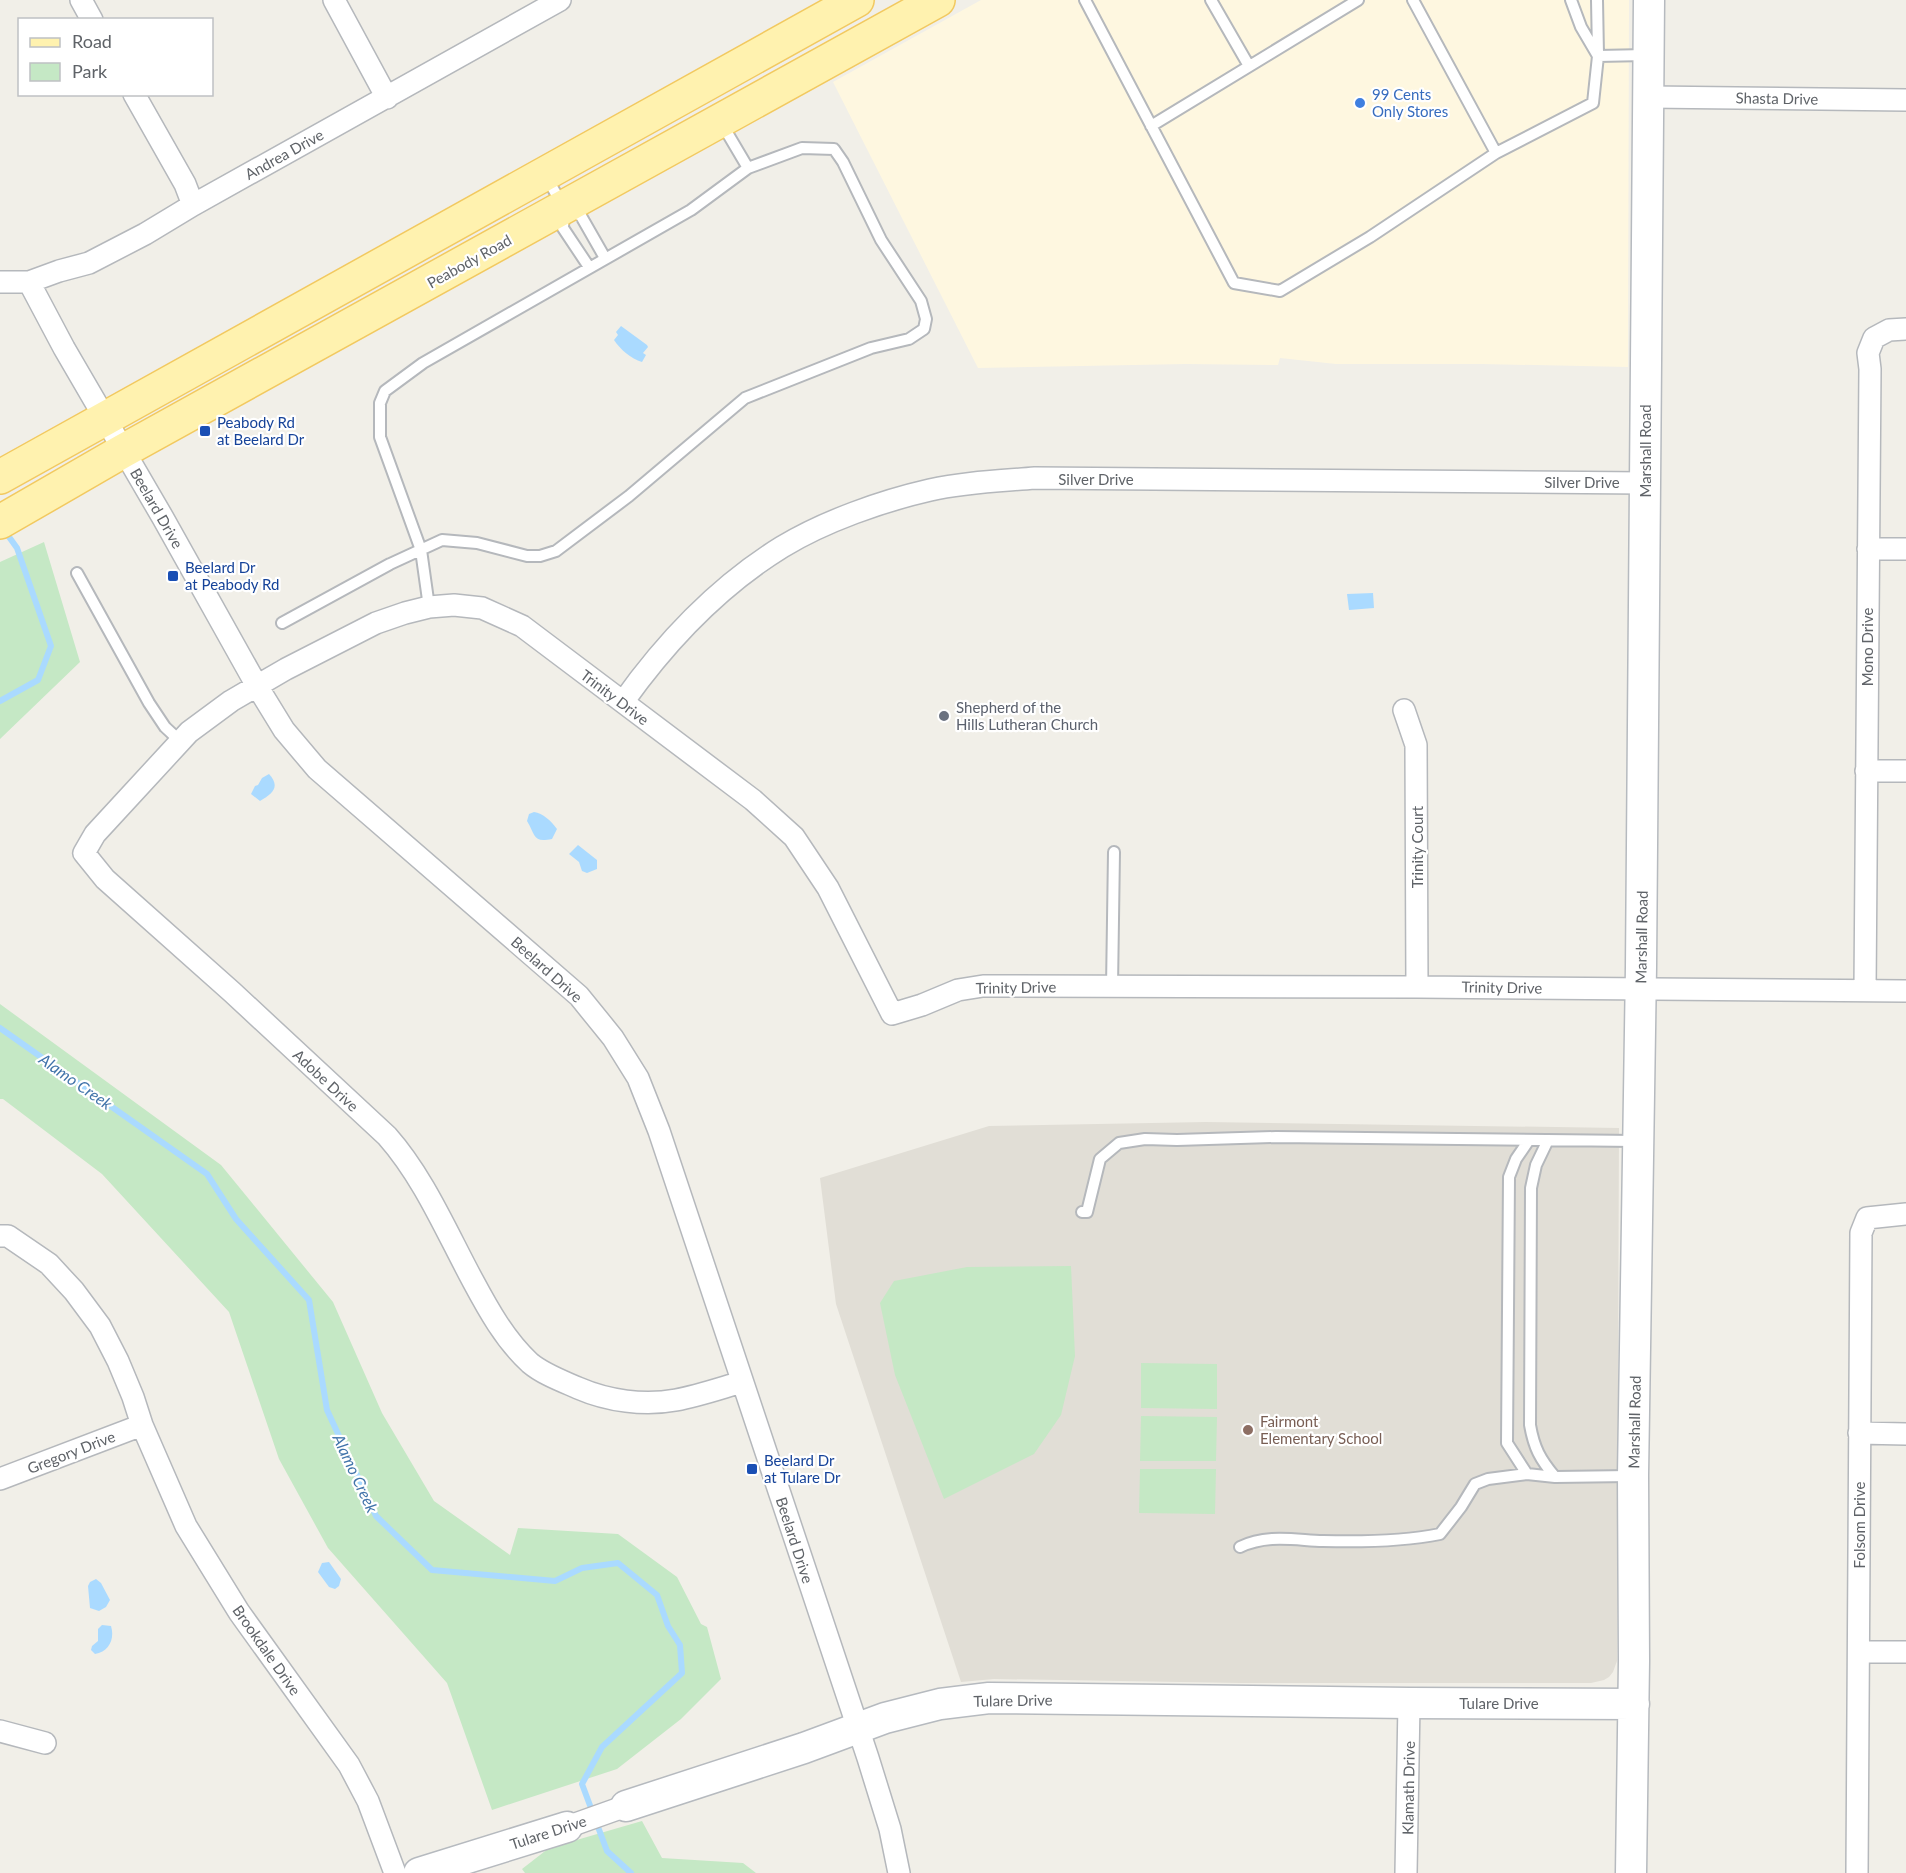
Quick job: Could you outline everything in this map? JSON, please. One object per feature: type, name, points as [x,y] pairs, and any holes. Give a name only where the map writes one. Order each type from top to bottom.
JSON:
[{"type":"main road","points":[[8,472],[857,0]]},
{"type":"main road","name":"Peabody Road","points":[[0,522],[123,451],[938,0]]},
{"type":"street","points":[[81,0],[91,18]]},
{"type":"street","points":[[334,0],[387,98]]},
{"type":"street","name":"Andrea Drive","points":[[0,282],[29,282],[89,263],[145,234],[560,0]]},
{"type":"street","name":"Marshall Road","points":[[1631,1873],[1634,1704],[1633,1475],[1641,989],[1648,0]]},
{"type":"street","points":[[135,96],[185,184],[193,205]]},
{"type":"street","name":"Shasta Drive","points":[[1648,97],[1906,100]]},
{"type":"street","name":"Beelard Drive","points":[[29,282],[104,419],[284,730],[316,769],[579,996],[613,1038],[638,1078],[659,1131],[857,1728],[890,1829],[899,1873]]},
{"type":"street","name":"Mono Drive","points":[[1865,990],[1870,369],[1868,352],[1874,338],[1889,330],[1906,329]]},
{"type":"street","name":"Silver Drive","points":[[622,702],[695,616],[782,547],[837,520],[888,501],[930,490],[973,482],[1035,478],[1645,483]]},
{"type":"street","points":[[1868,549],[1906,549]]},
{"type":"street","name":"Trinity Drive","points":[[257,686],[376,623],[429,607],[454,605],[482,608],[522,626],[753,800],[794,837],[828,888],[892,1014],[958,990],[982,986],[1906,991]]},
{"type":"street","name":"Adobe Drive","points":[[257,686],[231,701],[189,732],[95,834],[84,853],[105,879],[232,992],[387,1136],[417,1176],[490,1313],[531,1363],[553,1377],[596,1396],[639,1402],[676,1401],[742,1382]]},
{"type":"street","name":"Trinity Court","points":[[1404,710],[1416,746],[1417,987]]},
{"type":"street","points":[[1866,771],[1906,771]]},
{"type":"street","name":"Folsom Drive","points":[[1857,1873],[1861,1233],[1867,1218],[1906,1214]]},
{"type":"street","name":"Brookdale Drive","points":[[0,1236],[8,1236],[49,1264],[74,1291],[100,1326],[118,1361],[142,1425],[186,1526],[239,1612],[350,1765],[368,1801],[395,1873]]},
{"type":"street","name":"Gregory Drive","points":[[0,1479],[142,1425]]},
{"type":"street","points":[[1859,1433],[1906,1434]]},
{"type":"street","points":[[1859,1652],[1906,1652]]},
{"type":"street","name":"Tulare Drive","points":[[419,1873],[567,1827],[804,1748],[885,1718],[940,1704],[989,1698],[1634,1704]]},
{"type":"street","name":"Klamath Drive","points":[[1406,1873],[1409,1703]]},
{"type":"street","points":[[0,1731],[45,1743]]},
{"type":"lane","points":[[1085,0],[1234,283],[1280,291],[1370,237],[1496,153],[1593,103],[1598,56],[1597,0]]},
{"type":"lane","points":[[1210,0],[1249,66]]},
{"type":"lane","points":[[1150,126],[1358,0]]},
{"type":"lane","points":[[1413,0],[1496,153]]},
{"type":"lane","points":[[1571,0],[1581,27],[1598,56]]},
{"type":"lane","points":[[1598,56],[1648,55]]},
{"type":"lane","points":[[721,121],[748,168]]},
{"type":"lane","points":[[282,623],[390,564],[421,550],[442,540],[477,543],[527,555],[540,556],[556,551],[629,496],[745,398],[871,348],[909,339],[924,329],[926,319],[921,301],[881,240],[843,162],[834,149],[802,148],[748,168],[691,210],[423,363],[385,392],[380,403],[380,437],[421,550],[429,607]]},
{"type":"lane","points":[[544,173],[564,208],[563,228],[589,267]]},
{"type":"lane","points":[[564,208],[581,216],[605,258]]},
{"type":"lane","points":[[77,573],[149,703],[165,727],[180,741]]},
{"type":"lane","points":[[1112,987],[1113,852]]},
{"type":"lane","points":[[1082,1212],[1087,1212],[1100,1159],[1119,1143],[1145,1139],[1276,1137],[1639,1141]]},
{"type":"lane","points":[[1527,1474],[1507,1443],[1509,1177],[1516,1159],[1529,1140]]},
{"type":"lane","points":[[1548,1140],[1536,1165],[1531,1188],[1530,1425],[1535,1449],[1542,1462],[1555,1477]]},
{"type":"lane","points":[[1240,1547],[1255,1540],[1325,1541],[1418,1538],[1440,1534],[1475,1485],[1488,1479],[1527,1474],[1555,1477],[1633,1475]]},
{"type":"shaded area","points":[[981,0],[1629,0],[1628,367],[1336,364],[1280,358],[1278,365],[1186,364],[978,368],[833,82]]},
{"type":"shaded area","name":"Fairmont Elementary School","points":[[1206,1122],[1619,1128],[1617,1661],[1609,1677],[1591,1683],[1240,1683],[994,1679],[961,1682],[836,1304],[820,1178],[989,1126]]},
{"type":"green space","points":[[44,542],[80,662],[0,739],[0,562]]},
{"type":"green space","points":[[0,1004],[221,1165],[333,1302],[382,1413],[434,1501],[510,1555],[518,1528],[618,1534],[677,1577],[701,1624],[707,1627],[721,1679],[681,1719],[617,1769],[492,1810],[447,1683],[328,1548],[279,1459],[229,1312],[102,1174],[0,1099]]},
{"type":"green space","points":[[1071,1266],[1075,1356],[1061,1415],[1034,1454],[944,1499],[895,1375],[880,1303],[894,1281],[967,1267]]},
{"type":"green space","points":[[1141,1363],[1217,1364],[1217,1409],[1141,1408]]},
{"type":"green space","points":[[1141,1416],[1217,1417],[1216,1461],[1140,1461]]},
{"type":"green space","points":[[1140,1469],[1216,1469],[1215,1514],[1139,1513]]},
{"type":"green space","points":[[642,1821],[662,1858],[743,1863],[756,1873],[525,1873],[522,1869],[549,1848]]},
{"type":"water","points":[[621,326],[647,345],[643,353],[646,355],[642,362],[626,353],[614,340]]},
{"type":"water","points":[[1373,593],[1374,608],[1349,610],[1347,594]]},
{"type":"water","points":[[269,774],[274,782],[274,789],[260,801],[251,794],[262,778]]},
{"type":"water","points":[[534,812],[547,818],[557,829],[552,839],[541,840],[534,834],[527,821],[529,814]]},
{"type":"water","points":[[578,845],[597,860],[597,869],[587,873],[582,871],[579,862],[569,854]]},
{"type":"water","points":[[329,1562],[341,1579],[339,1586],[335,1589],[329,1587],[318,1572],[322,1563]]},
{"type":"water","points":[[96,1579],[101,1583],[110,1600],[106,1607],[99,1611],[90,1608],[88,1586]]},
{"type":"water","points":[[102,1625],[111,1626],[112,1636],[107,1648],[95,1654],[91,1650],[98,1641],[98,1629]]},
{"type":"waterway","name":"Alamo Creek","points":[[0,701],[38,680],[51,646],[17,548],[4,530]]},
{"type":"waterway","name":"Alamo Creek","points":[[0,1028],[207,1174],[236,1219],[309,1300],[327,1410],[376,1516],[432,1570],[555,1581],[582,1568],[618,1563],[657,1595],[668,1626],[680,1645],[682,1673],[602,1747],[582,1784],[607,1851],[631,1873]]},
{"type":"place","name":"99 Cents Only Stores","points":[[1360,103]]},
{"type":"place","name":"Peabody Rd at Beelard Dr","points":[[205,431]]},
{"type":"place","name":"Beelard Dr at Peabody Rd","points":[[173,576]]},
{"type":"place","name":"Shepherd of the Hills Lutheran Church","points":[[944,716]]},
{"type":"place","name":"Fairmont Elementary School","points":[[1248,1430]]},
{"type":"place","name":"Beelard Dr at Tulare Dr","points":[[752,1469]]}]
